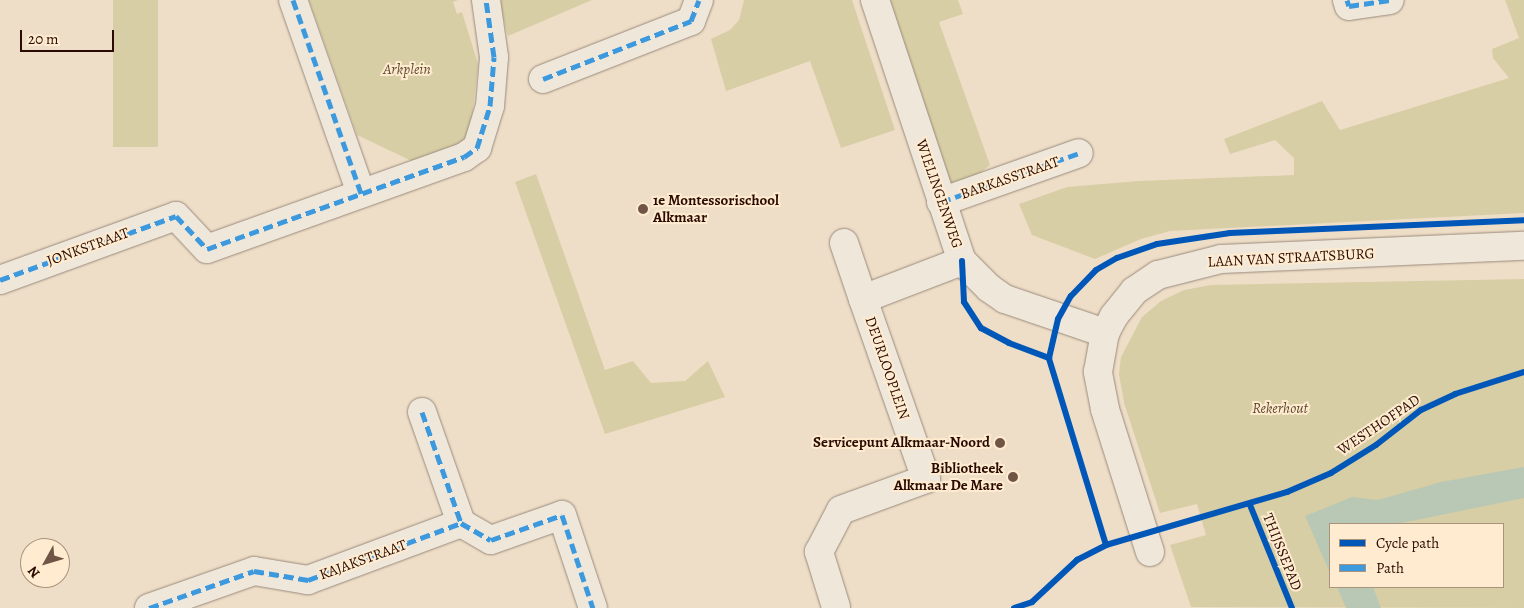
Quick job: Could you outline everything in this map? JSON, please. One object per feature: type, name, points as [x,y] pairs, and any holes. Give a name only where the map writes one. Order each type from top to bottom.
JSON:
[{"type":"street","points":[[293,0],[361,193],[464,157],[476,148],[486,123],[493,81],[494,57],[486,0]]},
{"type":"street","points":[[543,79],[691,21],[699,0]]},
{"type":"street","name":"WIELINGENWEG","points":[[875,0],[962,261],[989,288],[1005,299],[1105,333]]},
{"type":"street","points":[[1348,3],[1390,0]]},
{"type":"street","name":"BARKASSTRAAT","points":[[941,202],[1079,154]]},
{"type":"street","name":"JONKSTRAAT","points":[[0,280],[176,216],[207,249],[361,193]]},
{"type":"street","name":"DEURLOOPLEIN","points":[[836,607],[819,552],[841,510],[926,479],[844,243]]},
{"type":"street","name":"LAAN VAN STRAATSBURG","points":[[1150,552],[1101,390],[1098,372],[1105,333],[1124,302],[1146,282],[1158,275],[1194,264],[1222,260],[1524,246]]},
{"type":"street","name":"DEURLOOPLEIN","points":[[863,299],[962,261]]},
{"type":"street","points":[[422,412],[460,523],[491,540],[562,515],[593,608]]},
{"type":"street","name":"KAJAKSTRAAT","points":[[149,608],[254,571],[308,580],[460,523]]},
{"type":"green space","points":[[113,0],[158,0],[158,147],[113,147]]},
{"type":"green space","name":"Arkplein","points":[[309,0],[458,0],[453,2],[457,14],[462,12],[478,64],[470,136],[465,146],[416,163],[357,135]]},
{"type":"green space","points":[[592,0],[508,36],[499,1]]},
{"type":"green space","points":[[744,0],[852,0],[895,130],[841,148],[810,61],[726,91],[711,39],[730,30],[739,20]]},
{"type":"green space","points":[[890,0],[958,0],[963,14],[939,22],[990,165],[971,180],[949,184]]},
{"type":"green space","points":[[1505,0],[1524,0],[1524,213],[1170,231],[1141,239],[1095,259],[1032,235],[1019,204],[1067,187],[1138,181],[1294,175],[1294,158],[1275,140],[1230,154],[1224,139],[1322,101],[1340,130],[1509,78],[1493,58],[1492,49],[1519,38]]},
{"type":"green space","points":[[536,174],[605,370],[633,361],[651,383],[685,381],[708,361],[725,397],[605,434],[515,182]]},
{"type":"green space","name":"Rekerhout","points":[[1524,279],[1524,608],[1191,607],[1170,545],[1206,535],[1197,504],[1160,513],[1124,403],[1119,374],[1121,357],[1142,317],[1161,301],[1184,290],[1211,285]]},
{"type":"shaded area","points":[[1524,467],[1524,498],[1402,523],[1329,523],[1329,571],[1305,516],[1352,497],[1378,500],[1441,482]]},
{"type":"shaded area","points":[[1337,588],[1373,588],[1381,608],[1346,608]]},
{"type":"marked path","points":[[293,0],[361,193]]},
{"type":"marked path","points":[[0,280],[176,216],[207,249],[464,157],[477,148],[490,106],[494,57],[486,0]]},
{"type":"marked path","points":[[543,79],[691,21],[699,0]]},
{"type":"marked path","points":[[1347,0],[1349,6],[1390,0]]},
{"type":"marked path","points":[[941,202],[1079,153]]},
{"type":"marked path","points":[[422,412],[461,523],[491,540],[562,515],[593,608]]},
{"type":"marked path","points":[[149,608],[254,571],[308,580],[461,523]]},
{"type":"cycle path","points":[[1106,545],[1049,358],[1058,319],[1071,296],[1096,270],[1117,258],[1157,244],[1230,233],[1524,220]]},
{"type":"cycle path","points":[[962,261],[964,302],[981,328],[1009,343],[1049,358]]},
{"type":"cycle path","name":"WESTHOFPAD","points":[[1014,608],[1032,602],[1077,560],[1106,545],[1287,492],[1331,473],[1376,445],[1421,410],[1455,394],[1524,372]]},
{"type":"cycle path","name":"THIJSSEPAD","points":[[1250,505],[1292,608]]},
{"type":"place","name":"1e Montessorischool Alkmaar","points":[[643,209]]},
{"type":"place","name":"Servicepunt Alkmaar-Noord","points":[[1000,443]]},
{"type":"place","name":"Bibliotheek Alkmaar De Mare","points":[[1013,477]]}]
